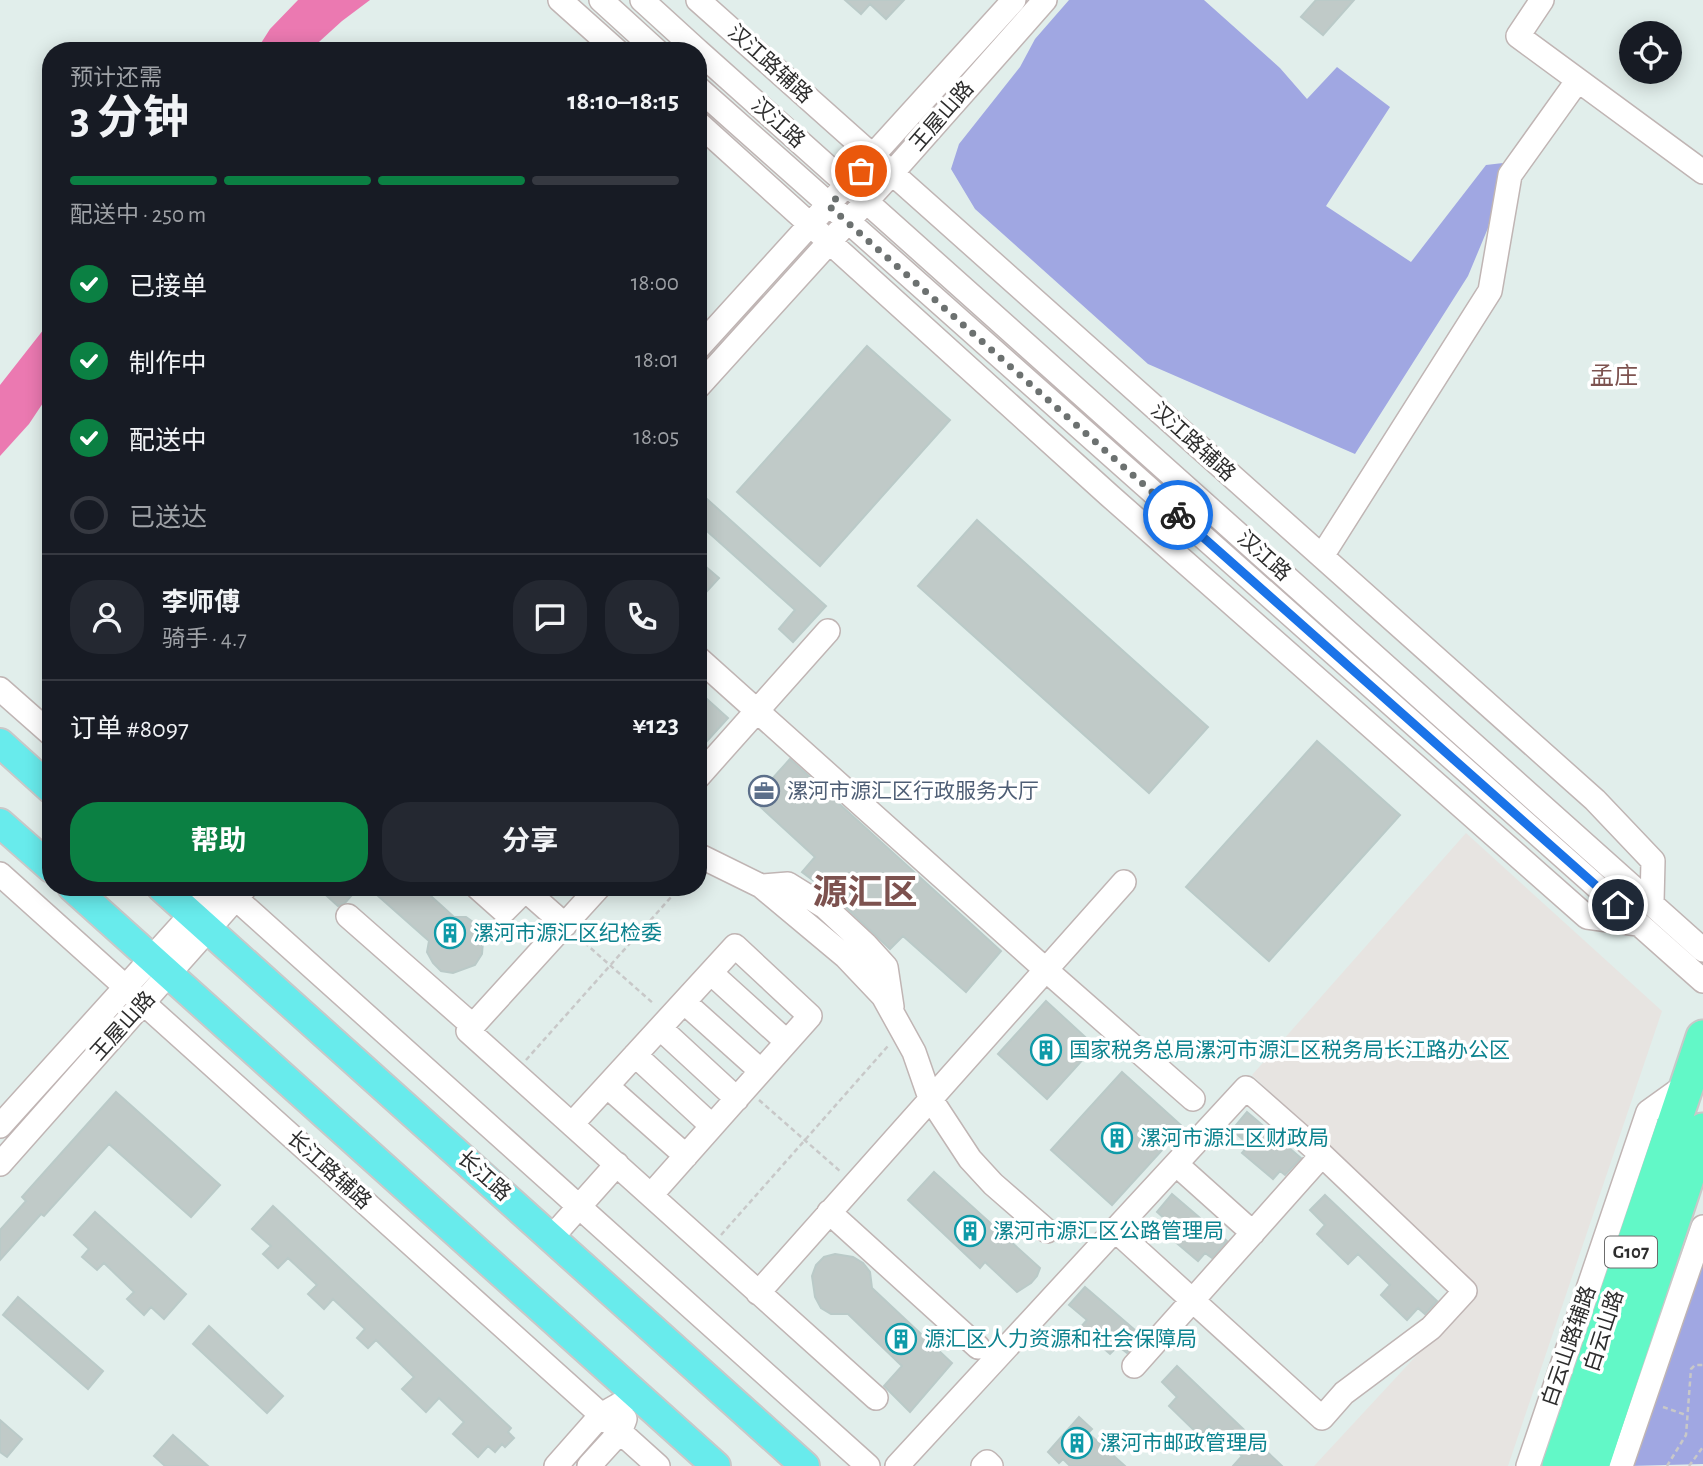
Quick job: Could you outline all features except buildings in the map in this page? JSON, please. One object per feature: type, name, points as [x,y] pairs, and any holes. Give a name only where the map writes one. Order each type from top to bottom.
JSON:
[{"type":"highway","name":"白云山路","points":[[1559,1466],[1703,1037]]},
{"type":"highway","name":"白云山路","points":[[1592,1466],[1702,1136]]},
{"type":"main road","points":[[0,743],[42,781]]},
{"type":"main road","points":[[0,823],[42,860]]},
{"type":"main road","points":[[82,896],[716,1466]]},
{"type":"main road","name":"长江路","points":[[171,896],[805,1466]]},
{"type":"street","points":[[560,0],[607,42]]},
{"type":"street","points":[[601,0],[647,42]]},
{"type":"street","name":"汉江路","points":[[642,0],[688,42]]},
{"type":"street","name":"汉江路辅路","points":[[698,0],[1595,800],[1653,861],[1653,902]]},
{"type":"street","name":"王屋山路","points":[[707,338],[848,186],[1014,0]]},
{"type":"street","name":"王屋山路","points":[[707,377],[848,223],[1045,0]]},
{"type":"street","points":[[1542,0],[1518,36],[1703,172]]},
{"type":"street","name":"汉江路","points":[[707,59],[1653,902],[1703,950]]},
{"type":"street","points":[[1322,556],[1490,292],[1510,175],[1578,80]]},
{"type":"street","name":"汉江路","points":[[707,96],[1703,981]]},
{"type":"street","points":[[707,131],[1110,496],[1587,917],[1638,924]]},
{"type":"street","points":[[707,767],[828,631]]},
{"type":"street","points":[[707,666],[1045,970],[1194,1099]]},
{"type":"street","points":[[0,689],[42,726]]},
{"type":"street","points":[[707,859],[761,886],[846,957],[883,996],[914,1052],[930,1098],[970,1159],[993,1184],[1047,1231]]},
{"type":"street","name":"长江路辅路","points":[[0,874],[658,1466]]},
{"type":"street","points":[[758,1293],[1124,883]]},
{"type":"street","name":"王屋山路","points":[[0,1164],[144,1003],[161,966],[224,896]]},
{"type":"street","points":[[237,896],[868,1466]]},
{"type":"street","points":[[487,896],[504,911],[517,896]]},
{"type":"street","points":[[533,896],[565,925]]},
{"type":"street","points":[[591,896],[468,1031],[876,1398]]},
{"type":"street","points":[[348,916],[473,1026]]},
{"type":"street","points":[[572,1124],[735,946],[810,1016],[651,1195]]},
{"type":"street","name":"王屋山路","points":[[0,1126],[126,987],[161,966]]},
{"type":"street","points":[[711,973],[787,1042]]},
{"type":"street","points":[[671,1016],[748,1086]]},
{"type":"street","points":[[671,1016],[748,1086]]},
{"type":"street","points":[[635,1055],[712,1126]]},
{"type":"street","name":"白云山路辅路","points":[[1528,1466],[1648,1112],[1687,1084]]},
{"type":"street","points":[[607,1086],[686,1156]]},
{"type":"street","points":[[897,1466],[1246,1088],[1322,1155],[1465,1291],[1431,1328],[1344,1393],[1322,1418],[1115,1230]]},
{"type":"street","points":[[1134,1366],[1322,1155]]},
{"type":"street","points":[[552,1237],[617,1164]]},
{"type":"street","points":[[1176,1164],[1253,1233]]},
{"type":"street","points":[[829,1212],[978,1347]]},
{"type":"street","points":[[1621,1466],[1703,1227]]},
{"type":"street","points":[[556,1466],[601,1415],[635,1395]]},
{"type":"street","points":[[589,1466],[620,1432],[635,1395]]},
{"type":"street","points":[[983,1466],[987,1462],[991,1466]]},
{"type":"path","points":[[515,1073],[672,896]]},
{"type":"path","points":[[565,925],[671,1016]]},
{"type":"path","points":[[710,1248],[805,1140],[898,1023]]},
{"type":"path","points":[[748,1086],[854,1184]]},
{"type":"path","points":[[1667,1466],[1685,1435],[1691,1369],[1695,1365],[1703,1365]]},
{"type":"path","points":[[1643,1401],[1688,1415]]},
{"type":"path","points":[[1689,1466],[1703,1447]]},
{"type":"shaded area","points":[[298,0],[370,0],[319,42],[262,42],[270,29]]},
{"type":"shaded area","points":[[1069,0],[1204,0],[1280,68],[1307,99],[1337,67],[1390,107],[1326,206],[1411,262],[1486,165],[1503,163],[1488,228],[1468,276],[1355,454],[1148,364],[975,209],[951,169],[959,144],[1020,67],[1035,39]]},
{"type":"shaded area","points":[[42,331],[42,404],[29,424],[0,456],[0,385]]},
{"type":"shaded area","points":[[1466,833],[1662,1011],[1508,1466],[1314,1466],[1479,1288],[1252,1075]]},
{"type":"shaded area","points":[[1703,1251],[1703,1464],[1629,1466]]},
{"type":"way so far","points":[[861,171],[829,206],[1178,515]]},
{"type":"place","name":"漯河市源汇区行政服务大厅","points":[[764,791]]},
{"type":"place","name":"漯河市源汇区纪检委","points":[[450,933]]},
{"type":"place","name":"国家税务总局漯河市源汇区税务局长江路办公区","points":[[1046,1050]]},
{"type":"place","name":"漯河市源汇区财政局","points":[[1117,1138]]},
{"type":"place","name":"漯河市源汇区公路管理局","points":[[970,1231]]},
{"type":"place","name":"源汇区人力资源和社会保障局","points":[[901,1339]]},
{"type":"place","name":"漯河市邮政管理局","points":[[1077,1443]]},
{"type":"district","name":"孟庄","points":[[1614,377]]},
{"type":"district","name":"源汇区","points":[[865,893]]},
{"type":"route","points":[[1178,515],[1618,905]]}]
